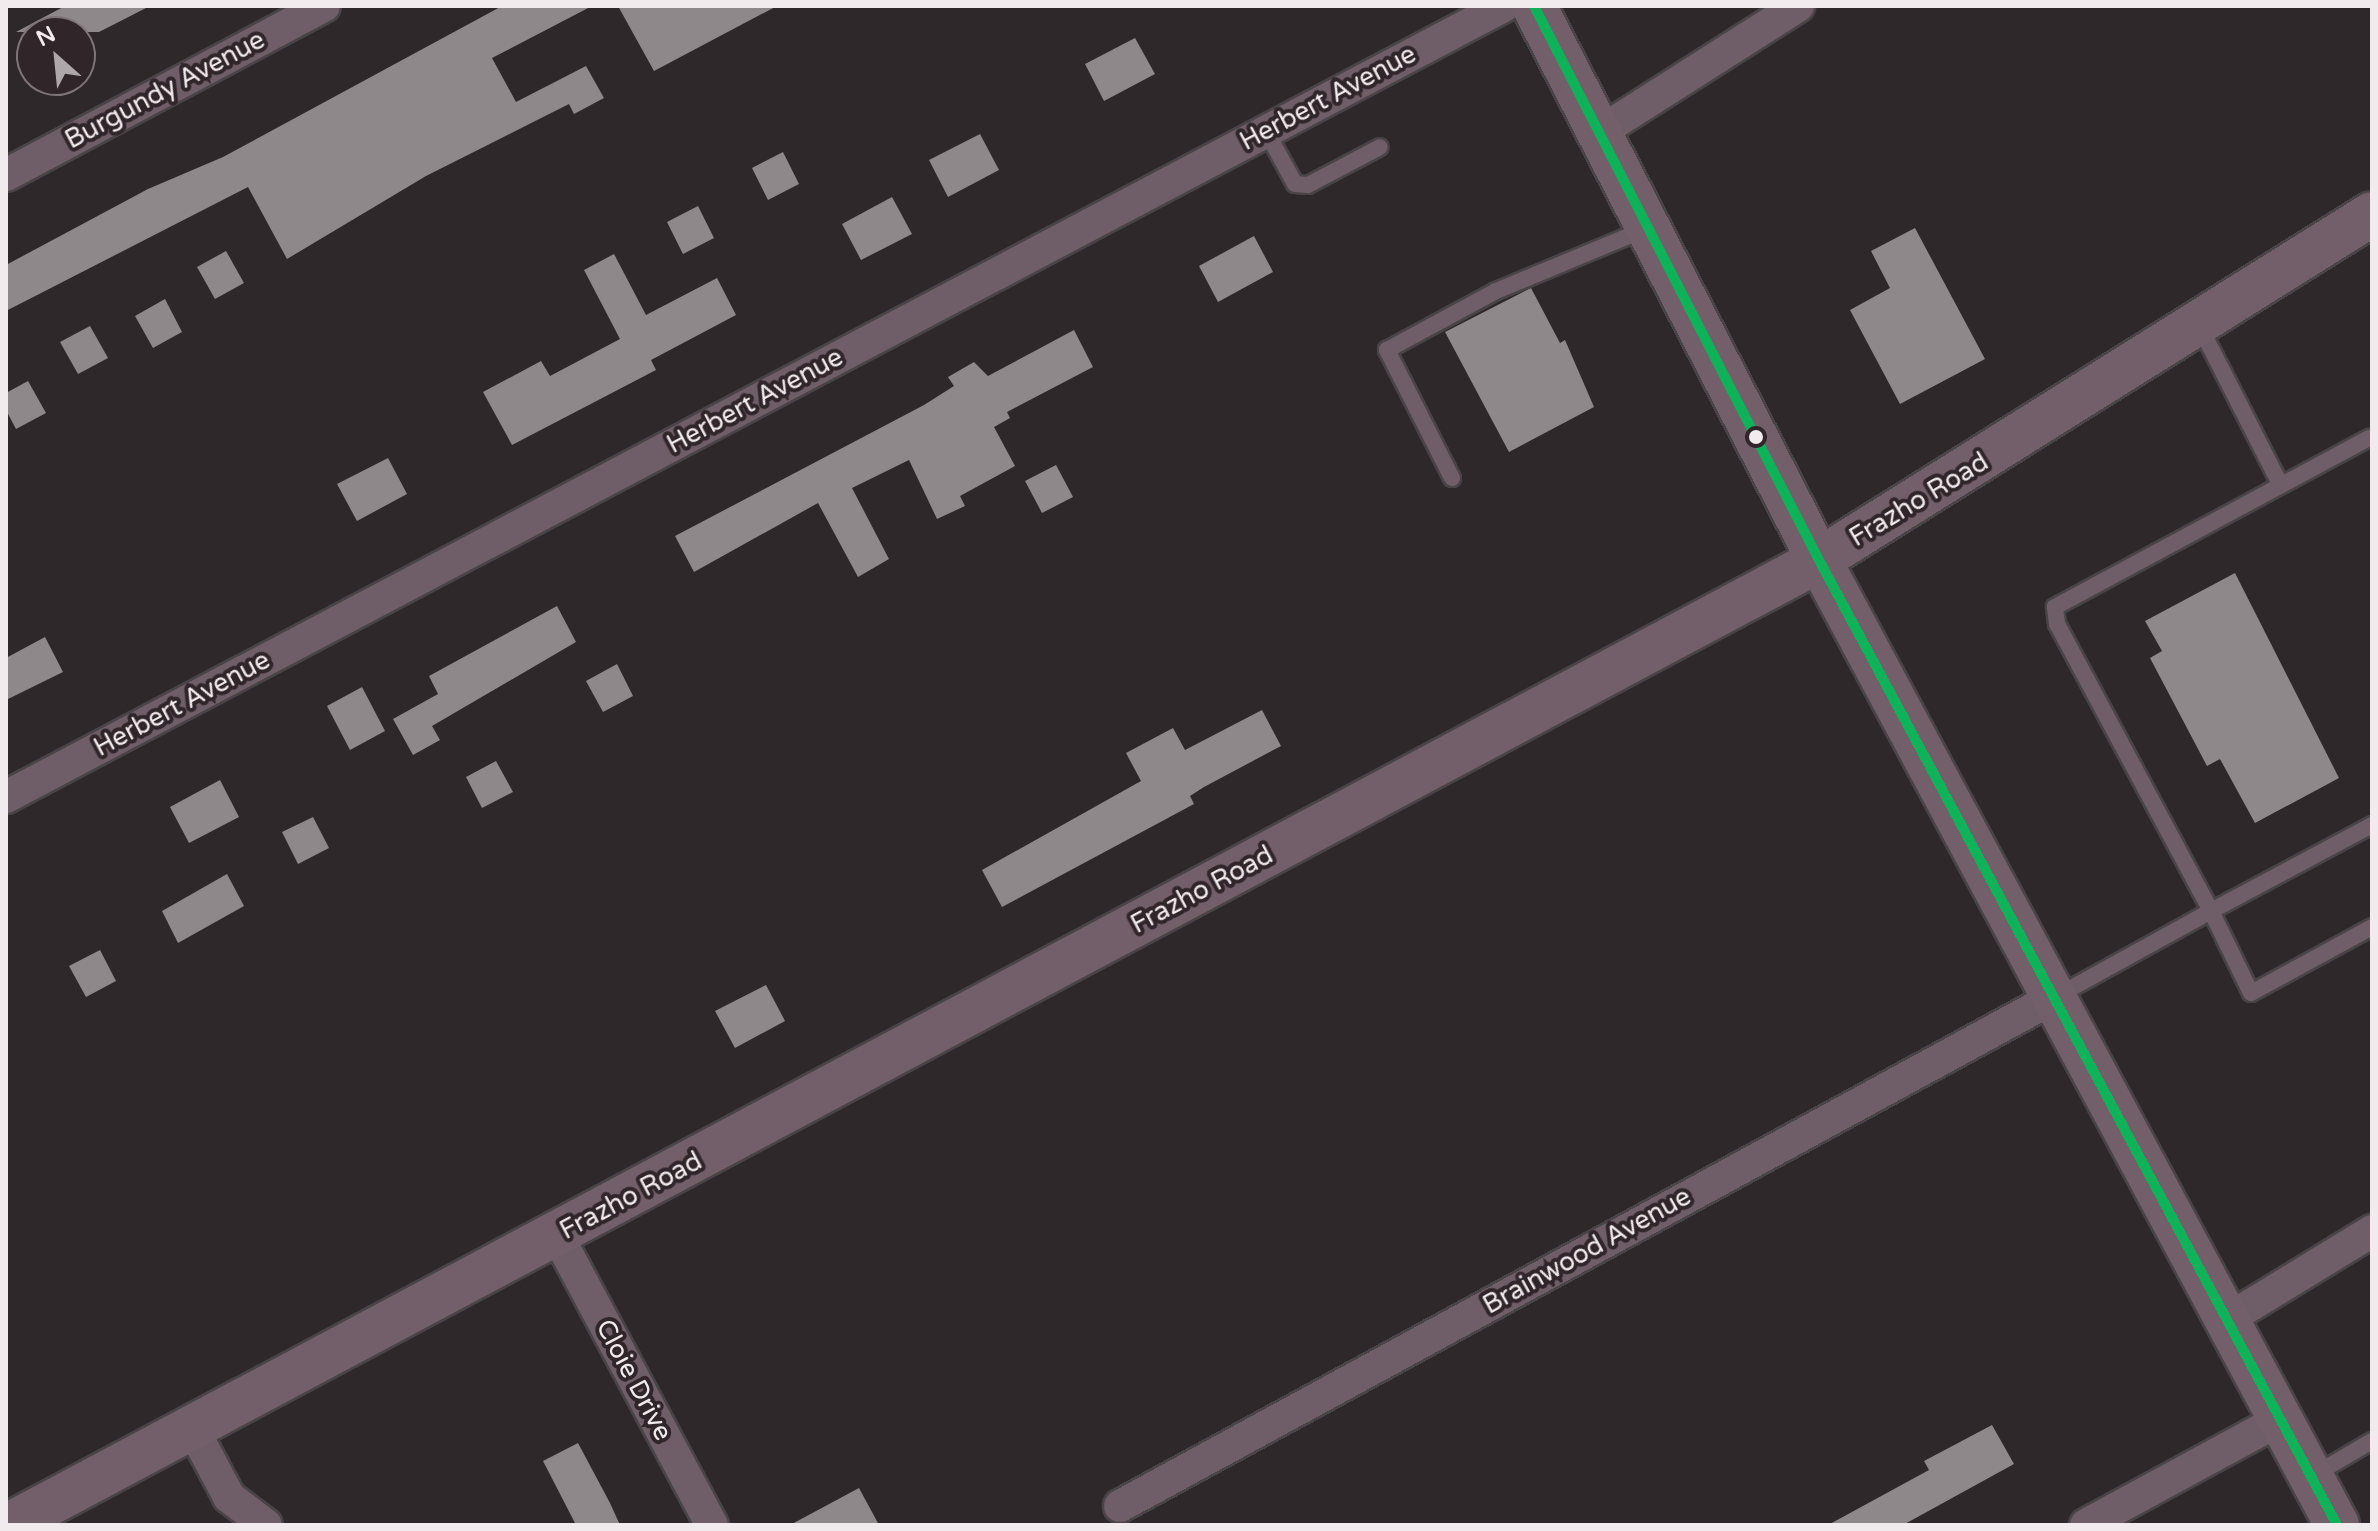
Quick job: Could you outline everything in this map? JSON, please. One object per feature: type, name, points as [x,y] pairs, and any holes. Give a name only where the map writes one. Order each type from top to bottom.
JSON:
[{"type":"street","name":"Burgundy Avenue","points":[[6,175],[324,6]]},
{"type":"street","name":"Herbert Avenue","points":[[6,797],[1504,6]]},
{"type":"street","points":[[1534,6],[1600,132],[1646,229],[1819,560],[2337,1525]]},
{"type":"street","points":[[1600,132],[1798,6]]},
{"type":"street","name":"Frazho Road","points":[[9,1525],[1819,560],[2372,214]]},
{"type":"street","name":"Brainwood Avenue","points":[[1120,1506],[2055,997]]},
{"type":"street","points":[[2228,1319],[2372,1231]]},
{"type":"street","name":"Cloie Drive","points":[[557,1235],[712,1525]]},
{"type":"street","points":[[2086,1525],[2279,1420]]},
{"type":"street","points":[[193,1429],[229,1497],[266,1525]]},
{"type":"lane","points":[[1266,131],[1295,184],[1308,185],[1380,147]]},
{"type":"lane","points":[[1452,478],[1387,350],[1496,291],[1646,229]]},
{"type":"lane","points":[[2198,324],[2280,484]]},
{"type":"lane","points":[[2369,438],[2055,607],[2057,624],[2211,911],[2251,993],[2372,927]]},
{"type":"lane","points":[[2055,997],[2372,825]]},
{"type":"lane","points":[[2310,1477],[2372,1441]]},
{"type":"building","points":[[65,6],[150,6],[99,32],[96,32],[96,16],[46,16]]},
{"type":"building","points":[[502,6],[592,6],[492,58],[516,102],[586,66],[604,98],[574,114],[569,104],[426,176],[287,259],[248,187],[6,311],[6,265],[148,189],[223,157]]},
{"type":"building","points":[[618,6],[777,6],[654,71]]},
{"type":"building","points":[[1135,38],[1155,74],[1104,101],[1085,64]]},
{"type":"building","points":[[980,134],[999,170],[948,197],[929,160]]},
{"type":"building","points":[[783,152],[799,184],[768,200],[752,168]]},
{"type":"building","points":[[892,197],[912,234],[861,260],[842,224]]},
{"type":"building","points":[[698,206],[714,238],[683,254],[667,222]]},
{"type":"building","points":[[1915,228],[1985,359],[1900,404],[1850,310],[1890,288],[1871,251]]},
{"type":"building","points":[[1254,236],[1273,272],[1218,302],[1199,266]]},
{"type":"building","points":[[226,251],[244,283],[215,299],[197,267]]},
{"type":"building","points":[[614,254],[646,315],[717,278],[736,315],[651,360],[656,370],[512,445],[483,392],[541,361],[550,376],[620,339],[584,270]]},
{"type":"building","points":[[1531,288],[1560,343],[1565,340],[1594,407],[1509,452],[1445,332]]},
{"type":"building","points":[[165,299],[182,332],[153,348],[135,316]]},
{"type":"building","points":[[90,326],[108,358],[78,374],[60,342]]},
{"type":"building","points":[[1074,330],[1093,367],[1007,412],[1010,418],[994,427],[1015,466],[960,496],[965,506],[937,519],[909,460],[852,488],[889,559],[858,577],[818,503],[694,572],[675,536],[924,405],[954,386],[948,377],[974,362],[988,376]]},
{"type":"building","points":[[28,381],[46,413],[16,429],[6,410],[6,393]]},
{"type":"building","points":[[388,458],[407,494],[357,521],[337,484]]},
{"type":"building","points":[[1056,465],[1073,497],[1042,513],[1025,481]]},
{"type":"building","points":[[2235,573],[2339,778],[2255,823],[2220,759],[2207,766],[2150,658],[2162,651],[2145,621]]},
{"type":"building","points":[[557,606],[576,642],[432,726],[440,740],[413,755],[393,719],[438,694],[429,676]]},
{"type":"building","points":[[45,637],[63,672],[6,700],[6,658]]},
{"type":"building","points":[[617,664],[633,696],[603,712],[586,681]]},
{"type":"building","points":[[362,687],[385,731],[350,750],[327,706]]},
{"type":"building","points":[[1262,710],[1281,746],[1190,796],[1194,804],[1002,907],[982,870],[1141,781],[1126,753],[1173,728],[1185,750]]},
{"type":"building","points":[[496,761],[513,792],[482,808],[466,777]]},
{"type":"building","points":[[220,780],[239,817],[189,843],[170,807]]},
{"type":"building","points":[[313,817],[329,848],[298,864],[282,832]]},
{"type":"building","points":[[227,874],[244,906],[178,943],[162,911]]},
{"type":"building","points":[[100,950],[116,981],[86,997],[69,966]]},
{"type":"building","points":[[766,985],[785,1021],[735,1048],[715,1011]]},
{"type":"building","points":[[1992,1425],[2014,1464],[1903,1525],[1828,1525],[1929,1470],[1924,1461]]},
{"type":"building","points":[[578,1443],[620,1525],[576,1525],[543,1461]]},
{"type":"building","points":[[859,1488],[879,1525],[790,1525]]},
{"type":"transit line","points":[[1534,6],[1819,560],[2337,1525]]}]
